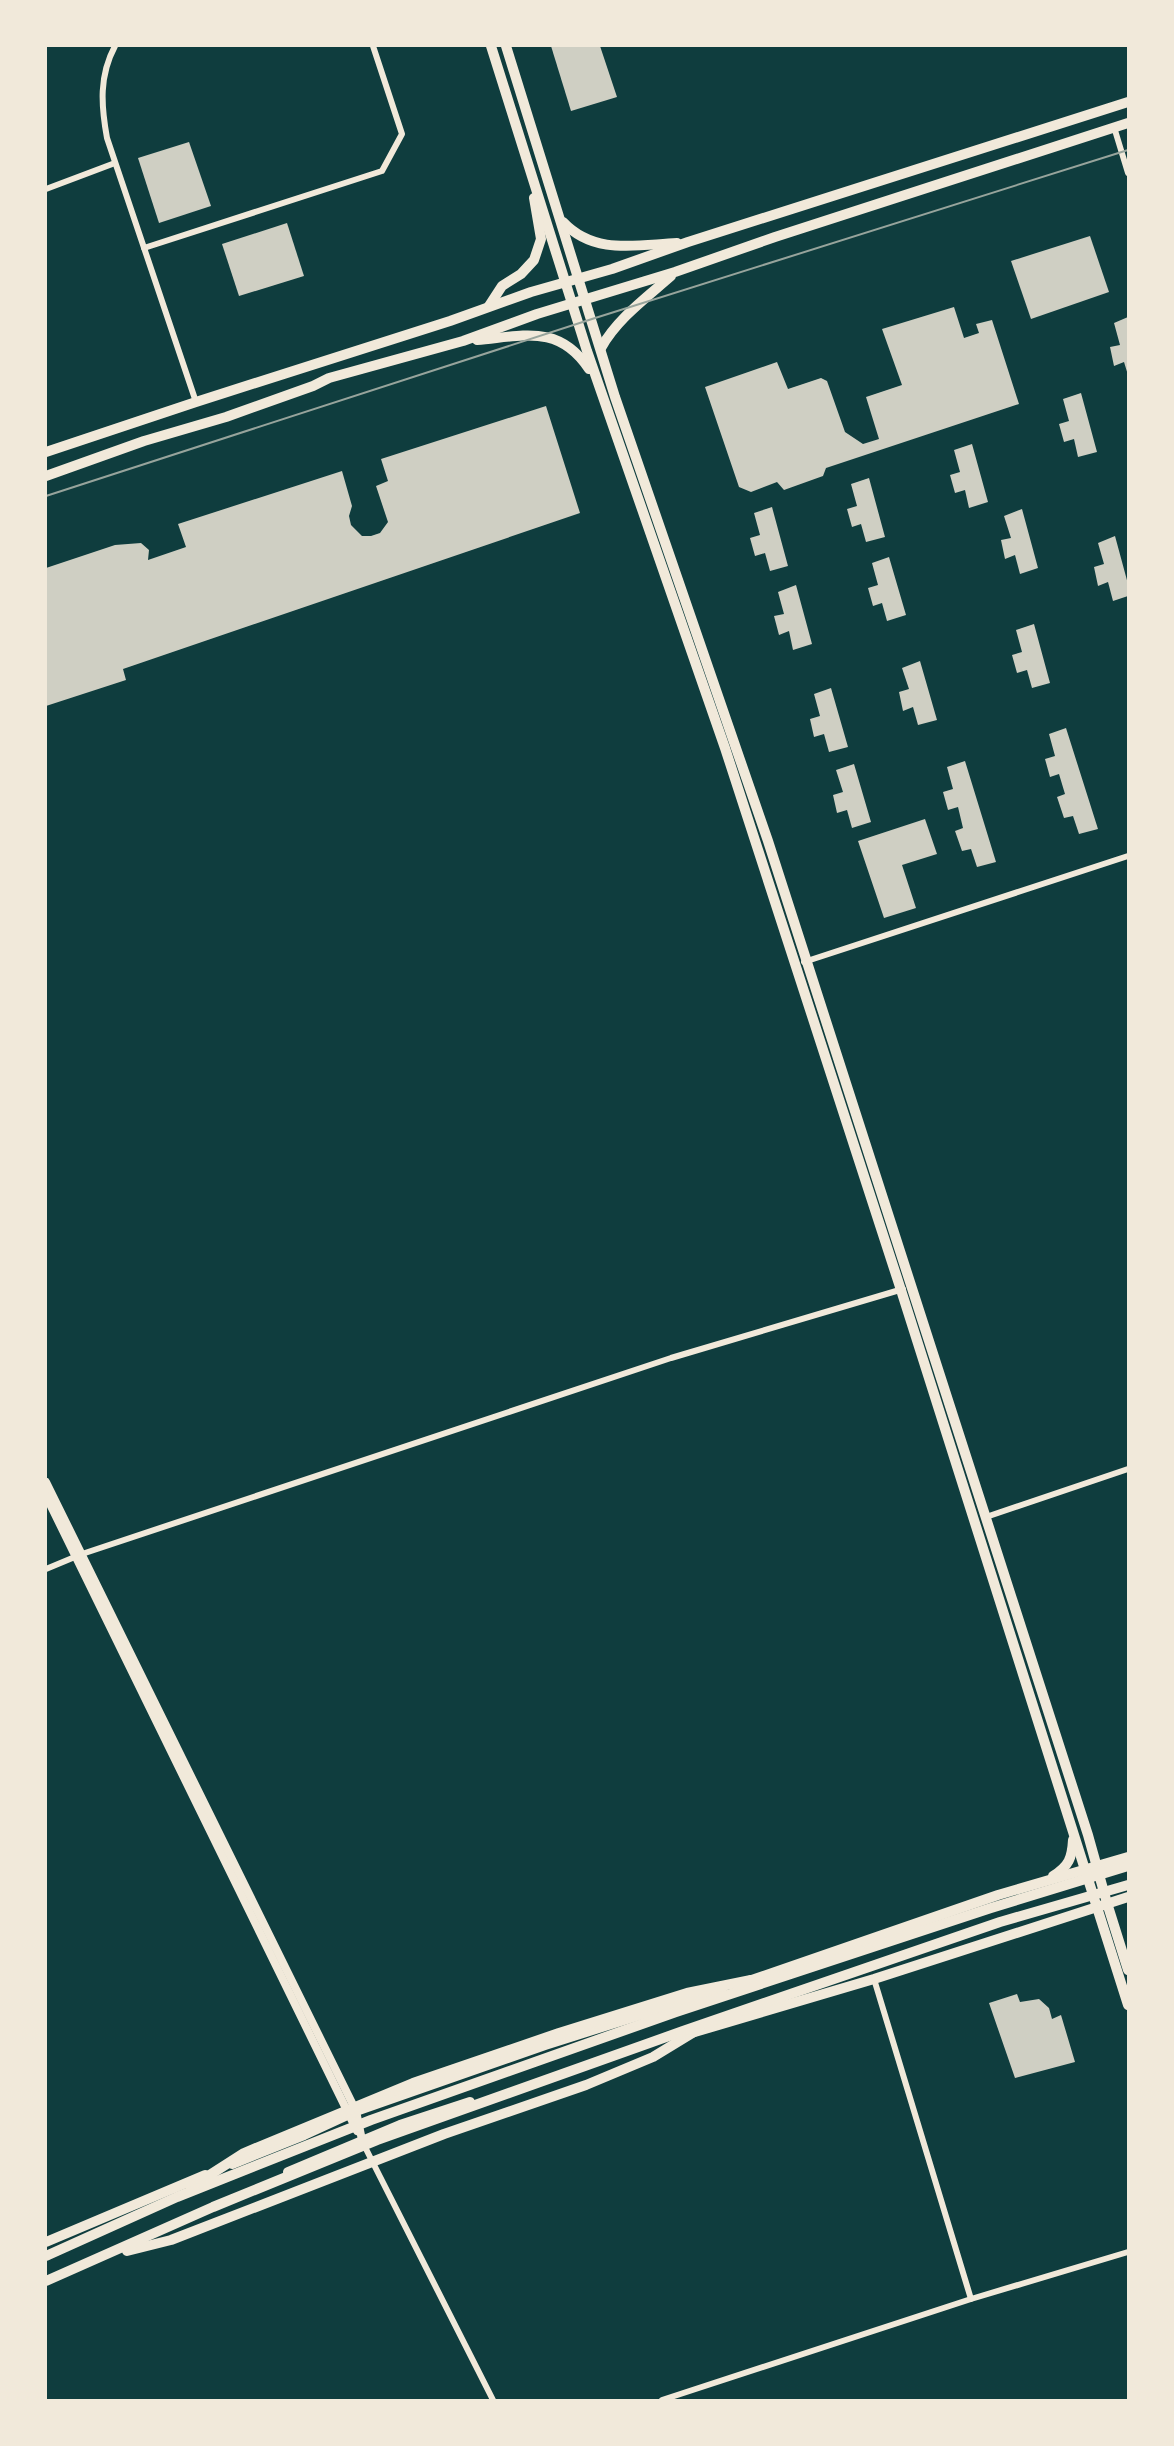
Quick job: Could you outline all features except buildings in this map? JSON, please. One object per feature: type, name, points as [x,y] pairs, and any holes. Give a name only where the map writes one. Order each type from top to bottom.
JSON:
[{"type":"main road","points":[[491,46],[599,384],[725,748],[796,965],[1095,1906],[1129,2005]]},
{"type":"main road","points":[[506,46],[615,397],[807,961],[1129,1970]]},
{"type":"main road","points":[[46,452],[439,325],[489,306],[1129,102]]},
{"type":"main road","points":[[46,476],[144,441],[226,417],[353,370],[420,355],[1128,124]]},
{"type":"main road","points":[[489,306],[502,286],[521,274],[534,260],[540,248],[540,226],[524,146]]},
{"type":"main road","points":[[562,221],[575,235],[595,243],[615,246],[688,242]]},
{"type":"main road","points":[[601,348],[608,334],[676,272]]},
{"type":"main road","points":[[463,341],[529,335],[558,339],[578,353],[599,384]]},
{"type":"main road","points":[[46,1482],[78,1555]]},
{"type":"main road","points":[[46,1496],[78,1555],[352,2113],[362,2140]]},
{"type":"main road","points":[[46,2242],[352,2113],[545,2045],[751,1980],[1034,1884],[1068,1865],[1074,1836]]},
{"type":"main road","points":[[1034,1884],[1129,1857]]},
{"type":"main road","points":[[46,2256],[170,2200],[370,2120],[663,2017],[1129,1866]]},
{"type":"main road","points":[[46,2280],[377,2140],[987,1927],[1129,1885]]},
{"type":"main road","points":[[46,2280],[362,2140],[538,2080],[874,1979],[1129,1897]]},
{"type":"main road","points":[[170,2200],[244,2153],[413,2083],[687,1993],[751,1980]]},
{"type":"main road","points":[[99,2258],[171,2240],[444,2134],[586,2085],[653,2057],[694,2032]]},
{"type":"street","points":[[115,46],[104,73],[101,100],[107,138],[196,402]]},
{"type":"street","points":[[144,248],[382,171],[402,134],[373,46]]},
{"type":"street","points":[[1114,127],[1129,173]]},
{"type":"street","points":[[46,189],[116,163]]},
{"type":"street","points":[[796,965],[1129,856]]},
{"type":"street","points":[[46,1569],[78,1555],[671,1358],[912,1287]]},
{"type":"street","points":[[986,1517],[1129,1469]]},
{"type":"street","points":[[874,1979],[971,2299]]},
{"type":"street","points":[[362,2140],[493,2400]]},
{"type":"street","points":[[662,2400],[971,2299],[1129,2252]]},
{"type":"tram line","points":[[46,496],[592,319],[1128,150]]}]
